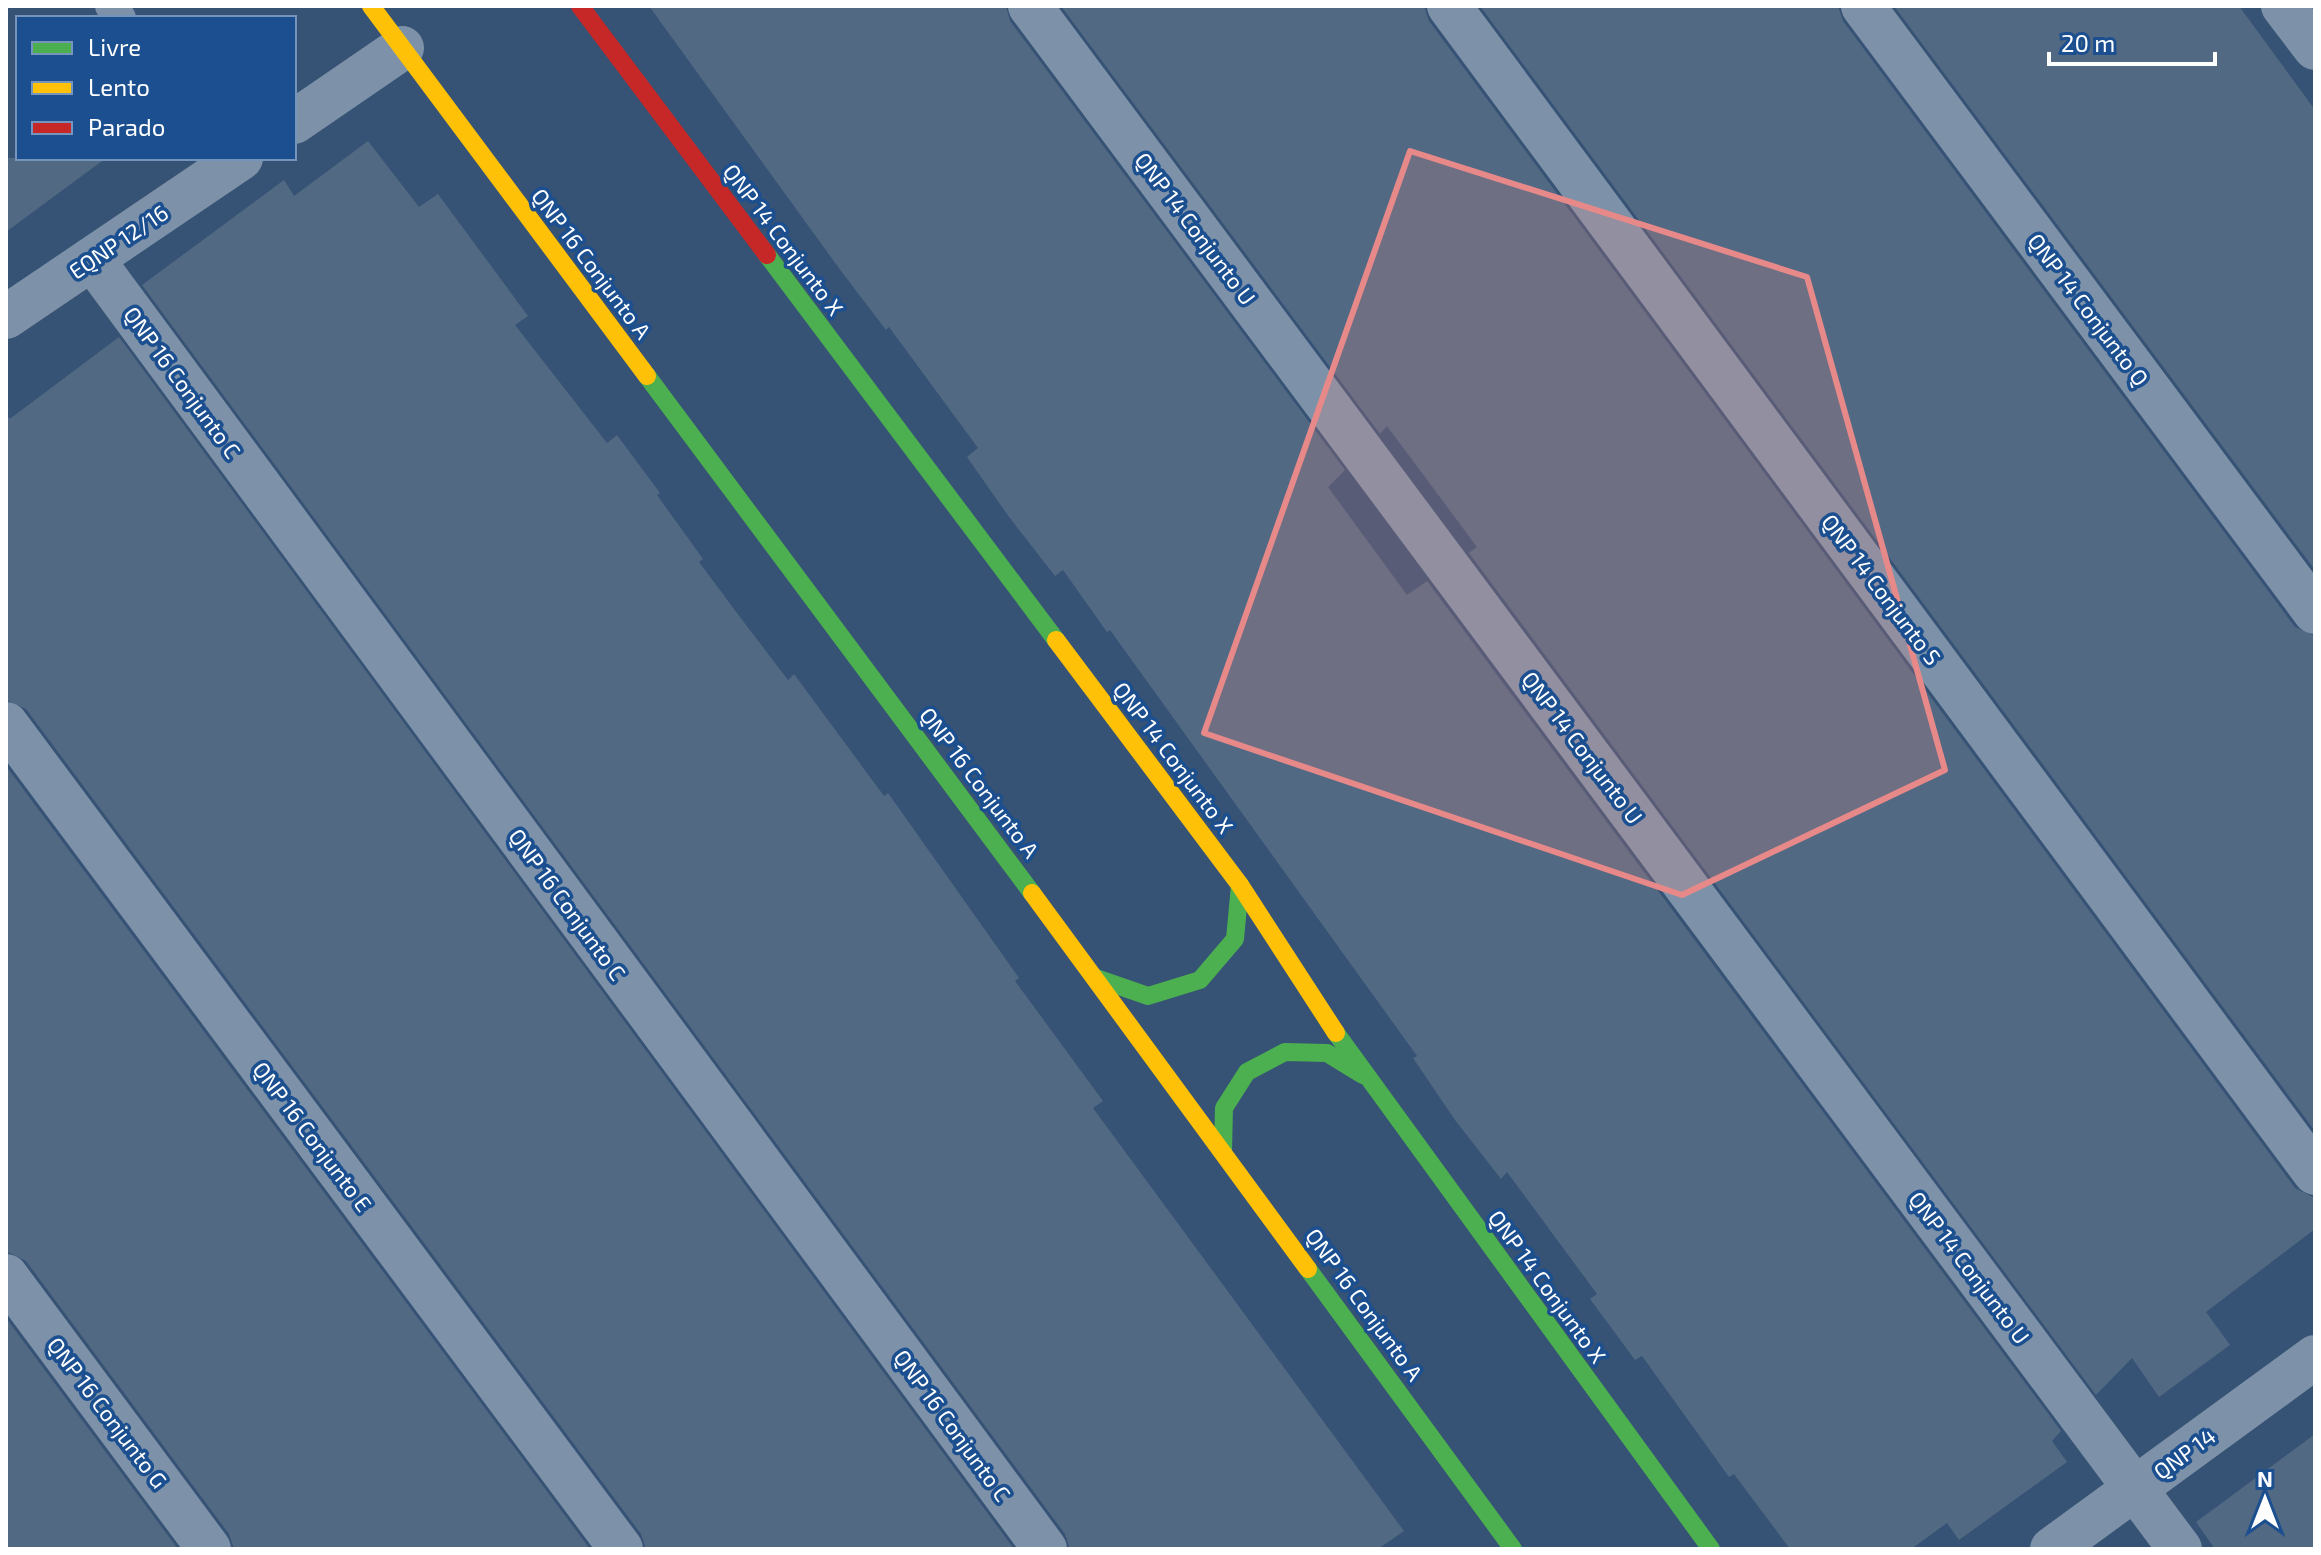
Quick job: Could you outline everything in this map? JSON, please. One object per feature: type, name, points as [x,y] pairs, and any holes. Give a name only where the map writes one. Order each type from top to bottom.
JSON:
[{"type":"street","name":"QNP 16 Conjunto A","points":[[371,6],[1096,978],[1513,1549]]},
{"type":"street","name":"QNP 14 Conjunto X","points":[[580,6],[1240,885],[1363,1075],[1711,1549]]},
{"type":"street","name":"QNP 14 Conjunto U","points":[[1030,6],[2180,1549]]},
{"type":"street","name":"QNP 14 Conjunto S","points":[[1449,6],[2315,1173]]},
{"type":"street","name":"QNP 14 Conjunto Q","points":[[1863,6],[2315,612]]},
{"type":"street","points":[[2283,6],[2315,48]]},
{"type":"street","points":[[296,121],[402,48]]},
{"type":"street","name":"EQNP 12/16","points":[[6,317],[233,160]]},
{"type":"street","name":"QNP 16 Conjunto C","points":[[92,259],[1045,1549]]},
{"type":"street","name":"QNP 16 Conjunto E","points":[[6,724],[621,1549]]},
{"type":"street","points":[[1096,978],[1148,996],[1200,980],[1235,939],[1240,885]]},
{"type":"street","points":[[1223,1151],[1224,1108],[1247,1072],[1285,1052],[1327,1053],[1363,1075]]},
{"type":"street","name":"QNP 16 Conjunto G","points":[[6,1276],[209,1549]]},
{"type":"street","name":"QNP 14","points":[[2052,1549],[2315,1357]]},
{"type":"highlighted area","points":[[1410,151],[1807,277],[1945,770],[1682,895],[1204,733]]},
{"type":"building","points":[[649,6],[1006,6],[1010,21],[1345,470],[1328,487],[1407,595],[1427,581],[2061,1431],[2052,1441],[2067,1462],[1959,1540],[1947,1523],[1911,1549],[1790,1549],[1734,1474],[1729,1477],[1642,1356],[1635,1360],[1590,1299],[1597,1294],[1507,1172],[1501,1179],[1455,1120],[1413,1058],[1417,1056],[1110,630],[1107,632],[1063,570],[1055,576],[1009,517],[967,457],[978,448],[889,327],[886,330],[841,271]]},
{"type":"building","points":[[1061,6],[1424,6],[1429,21],[2295,1188],[2315,1198],[2315,1229],[2206,1312],[2230,1345],[2159,1397],[2132,1358],[2096,1395],[1469,553],[1477,547],[1387,426],[1380,434]]},
{"type":"building","points":[[1480,6],[1838,6],[1843,21],[2295,627],[2315,636],[2315,1131]]},
{"type":"building","points":[[1894,6],[2239,6],[2315,110],[2315,570]]},
{"type":"building","points":[[368,141],[419,207],[438,194],[528,316],[515,325],[607,443],[617,435],[703,559],[699,562],[743,621],[788,680],[794,674],[884,796],[888,793],[1019,978],[1015,981],[1103,1101],[1093,1108],[1404,1531],[1378,1549],[1070,1549],[1065,1534],[142,285],[284,180],[294,196]]},
{"type":"building","points":[[6,158],[103,160],[6,232]]},
{"type":"building","points":[[119,337],[1014,1549],[646,1549],[641,1534],[26,709],[6,700],[6,418],[11,418]]},
{"type":"building","points":[[6,766],[590,1549],[234,1549],[229,1534],[26,1261],[6,1251]]},
{"type":"building","points":[[6,1318],[178,1549],[6,1549]]},
{"type":"building","points":[[2315,1434],[2315,1549],[2215,1549],[2196,1522]]},
{"type":"traffic: fast","points":[[767,255],[1056,640]]},
{"type":"traffic: fast","points":[[647,376],[1032,893]]},
{"type":"traffic: fast","points":[[1096,978],[1148,996],[1200,980],[1235,939],[1240,885]]},
{"type":"traffic: fast","points":[[1336,1033],[1711,1549]]},
{"type":"traffic: fast","points":[[1223,1151],[1224,1108],[1247,1072],[1285,1052],[1327,1053],[1363,1075]]},
{"type":"traffic: fast","points":[[1308,1269],[1513,1549]]},
{"type":"traffic: slow","points":[[371,6],[647,376]]},
{"type":"traffic: slow","points":[[1056,640],[1240,885],[1336,1033]]},
{"type":"traffic: slow","points":[[1032,893],[1308,1269]]},
{"type":"traffic: jam","points":[[580,6],[767,255]]}]
